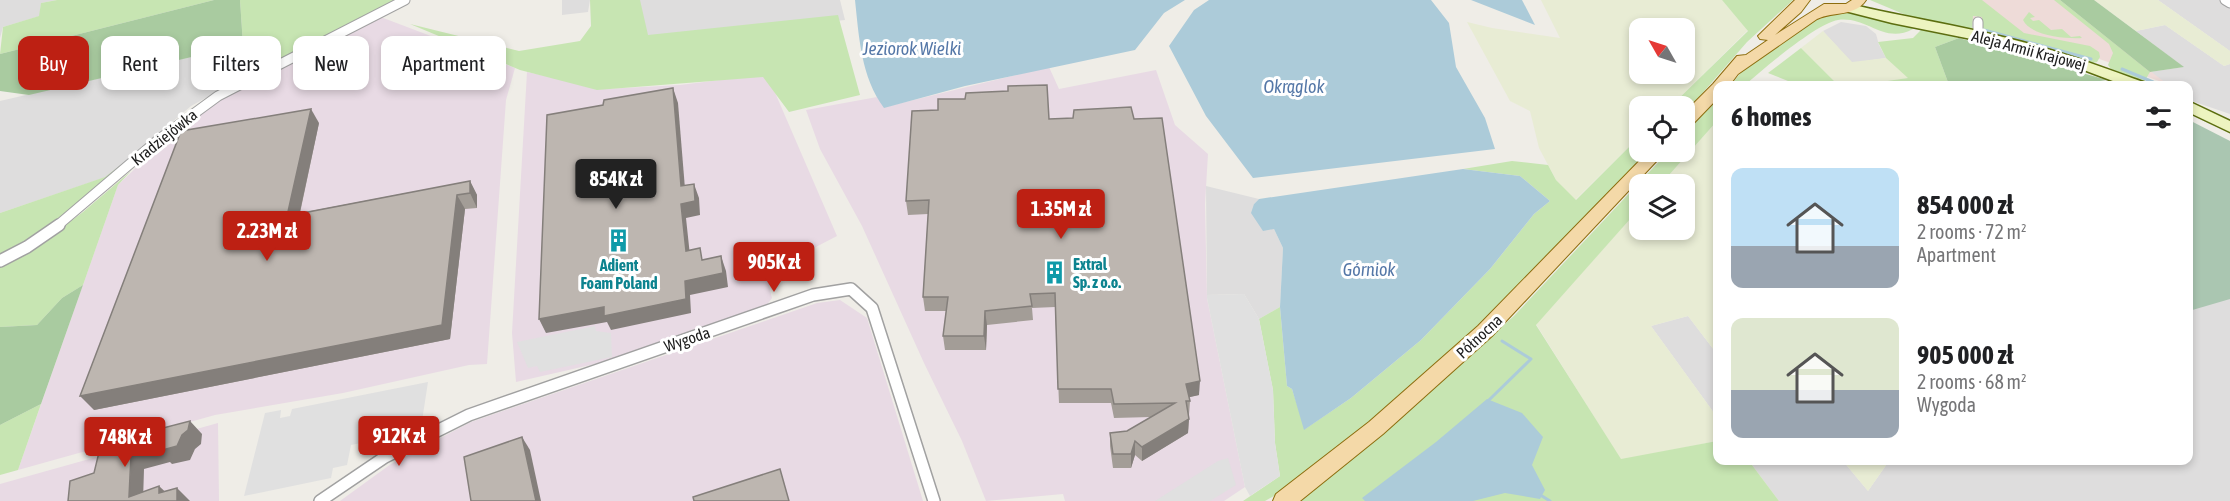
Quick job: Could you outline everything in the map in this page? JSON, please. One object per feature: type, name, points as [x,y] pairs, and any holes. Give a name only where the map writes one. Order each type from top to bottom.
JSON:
[{"type":"main road","points":[[1725,81],[1755,43],[1796,9],[1803,0]]},
{"type":"main road","points":[[1810,0],[1852,4]]},
{"type":"main road","points":[[1735,70],[1812,16],[1852,4]]},
{"type":"main road","name":"Aleja Armii Krajowej","points":[[1852,4],[1916,23],[1978,29],[2127,81]]},
{"type":"main road","points":[[1695,112],[1713,93]]},
{"type":"main road","points":[[2193,108],[2230,127]]},
{"type":"main road","name":"Północna","points":[[1284,501],[1376,428],[1485,331],[1648,162]]},
{"type":"street","name":"Kradziejówka","points":[[0,261],[27,247],[65,221],[158,140],[218,96],[389,6],[405,0]]},
{"type":"street","points":[[2225,0],[2230,3]]},
{"type":"street","name":"Wygoda","points":[[320,501],[385,457],[469,415],[813,295],[851,290],[872,308],[934,501]]},
{"type":"shaded area","points":[[0,0],[57,0],[41,3],[40,16],[3,27],[0,38]]},
{"type":"shaded area","points":[[562,0],[590,0],[588,12],[562,15]]},
{"type":"shaded area","points":[[636,0],[840,0],[845,20],[641,41]]},
{"type":"shaded area","points":[[1949,0],[2059,0],[2163,81],[2086,54],[1976,25]]},
{"type":"shaded area","points":[[2158,0],[2230,0],[2230,51]]},
{"type":"shaded area","points":[[378,16],[431,36],[381,36],[381,90],[506,90],[506,65],[515,68],[506,100],[487,364],[469,365],[343,393],[215,415],[18,470],[118,185],[166,139],[214,103],[239,90],[281,90],[281,67],[293,61],[293,90],[369,90],[369,36],[340,36]]},
{"type":"shaded area","points":[[1841,22],[1866,26],[1876,34],[1886,58],[1852,63],[1823,31]]},
{"type":"shaded area","points":[[2165,25],[2224,66],[2230,64],[2230,114],[2193,101],[2193,81],[2162,81],[2150,72],[2183,67],[2136,31]]},
{"type":"shaded area","points":[[191,57],[191,90],[220,90],[191,106],[109,176],[0,213],[0,101],[48,90],[89,90],[89,80],[101,78],[101,90],[179,90],[179,60]]},
{"type":"shaded area","points":[[1049,67],[1059,89],[1156,70],[1175,125],[1208,154],[1205,204],[1207,298],[1245,487],[1224,501],[1065,501],[1063,494],[986,501],[962,441],[862,226],[820,149],[806,110],[877,97],[885,107]]},
{"type":"shaded area","points":[[527,72],[605,89],[680,85],[767,74],[837,236],[810,250],[772,250],[769,286],[772,298],[766,306],[608,361],[516,382],[512,333]]},
{"type":"shaded area","points":[[1206,186],[1259,199],[1254,204],[1274,229],[1283,248],[1280,307],[1259,319],[1244,294],[1207,295]]},
{"type":"shaded area","points":[[1244,294],[1259,319],[1273,390],[1275,443],[1280,476],[1250,496],[1245,487],[1207,298],[1207,295]]},
{"type":"shaded area","points":[[2230,298],[2230,501],[1779,501],[1752,465],[1846,465],[1868,491],[1886,465],[2193,465],[2193,308]]},
{"type":"shaded area","points":[[840,300],[867,318],[923,501],[340,501],[391,464],[471,422],[817,303]]},
{"type":"shaded area","points":[[1688,316],[1713,349],[1713,411],[1651,326]]},
{"type":"shaded area","points":[[595,326],[596,331],[611,333],[612,357],[540,372],[537,366],[528,368],[517,342]]},
{"type":"shaded area","points":[[428,382],[422,421],[407,424],[405,434],[351,445],[347,465],[333,468],[331,478],[244,496],[265,413],[281,410],[280,418],[290,416],[292,409]]},
{"type":"shaded area","points":[[218,423],[219,501],[0,501],[0,484]]},
{"type":"shaded area","points":[[1228,458],[1236,485],[1210,501],[1155,501],[1218,461]]},
{"type":"green space","points":[[57,0],[214,0],[71,36],[18,36],[18,49],[0,54],[3,27],[39,16],[41,3]]},
{"type":"green space","points":[[214,0],[240,0],[242,36],[191,36],[191,57],[179,60],[179,36],[101,36],[101,78],[89,81],[89,36],[71,36]]},
{"type":"green space","points":[[240,0],[397,0],[326,36],[293,36],[293,53],[281,59],[281,36],[242,36]]},
{"type":"green space","points":[[590,0],[640,0],[648,35],[838,15],[860,95],[789,112],[763,77],[597,90],[520,70],[506,64],[506,48],[519,51],[580,41],[591,26]]},
{"type":"green space","points":[[1541,0],[1722,0],[1748,30],[1695,82],[1695,18],[1629,18],[1629,84],[1693,84],[1681,96],[1629,96],[1629,147],[1575,200],[1556,180],[1539,148],[1530,111],[1510,101],[1467,22],[1560,38]]},
{"type":"green space","points":[[1722,0],[1793,0],[1747,42],[1695,102],[1695,96],[1681,96],[1695,84],[1748,31]]},
{"type":"green space","points":[[1870,0],[1982,0],[2024,33],[2090,46],[2099,52],[2100,57],[2097,62],[2092,63],[1984,33],[1981,30],[1982,17],[1973,16],[1972,30],[1913,18]]},
{"type":"green space","points":[[2054,0],[2060,0],[2150,72],[2145,81],[2111,69],[2108,65],[2113,53],[2109,44]]},
{"type":"green space","points":[[2060,0],[2094,0],[2184,67],[2150,72]]},
{"type":"green space","points":[[2094,0],[2158,0],[2230,51],[2230,64],[2224,66],[2165,25],[2136,31]]},
{"type":"green space","points":[[1859,12],[1909,25],[1913,29],[1893,34],[1858,22],[1838,20],[1817,29],[1750,81],[1734,81],[1743,70],[1824,14]]},
{"type":"green space","points":[[2029,12],[2035,17],[2030,18],[2033,21],[2039,20],[2051,30],[2062,29],[2071,37],[2080,36],[2082,38],[2058,37],[2033,30],[2023,20]]},
{"type":"green space","points":[[410,24],[458,36],[439,36]]},
{"type":"green space","points":[[1921,30],[1959,38],[1935,47],[1948,81],[1887,81],[1908,78],[1886,58],[1878,42],[1913,38]]},
{"type":"green space","points":[[1823,31],[1852,62],[1886,58],[1909,78],[1887,81],[1834,81],[1801,48]]},
{"type":"green space","points":[[1959,38],[2107,80],[1948,81],[1935,47]]},
{"type":"green space","points":[[1801,48],[1834,81],[1788,81],[1768,73]]},
{"type":"green space","points":[[18,49],[18,90],[50,90],[29,95],[0,91],[0,54]]},
{"type":"green space","points":[[1713,103],[1713,126],[1695,146],[1695,123]]},
{"type":"green space","points":[[2193,122],[2230,141],[2230,299],[2193,310]]},
{"type":"green space","points":[[1713,126],[1713,349],[1688,316],[1651,326],[1713,411],[1713,442],[1621,460],[1536,324],[1629,220],[1629,240],[1695,240],[1695,174],[1670,174],[1681,162],[1695,162],[1695,146]]},
{"type":"green space","points":[[1629,147],[1629,162],[1638,162],[1484,324],[1374,421],[1286,489],[1265,501],[1243,501],[1280,476],[1275,443],[1273,390],[1259,319],[1280,307],[1287,386],[1292,389],[1305,429],[1351,398],[1421,340],[1490,269],[1534,214],[1550,201],[1520,176],[1463,169],[1512,161],[1548,165],[1556,180],[1576,200]]},
{"type":"green space","points":[[126,161],[75,210],[0,258],[0,213],[105,177]]},
{"type":"green space","points":[[1659,162],[1681,162],[1670,174],[1647,174]]},
{"type":"green space","points":[[131,171],[118,185],[83,285],[62,298],[37,325],[0,327],[0,264],[39,245],[83,212]]},
{"type":"green space","points":[[1629,194],[1629,220],[1536,325],[1621,459],[1713,442],[1713,465],[1752,465],[1779,501],[1297,501],[1333,474],[1514,316]]},
{"type":"green space","points":[[83,285],[41,404],[0,425],[0,327],[37,325],[62,298]]},
{"type":"green space","points":[[41,404],[18,470],[0,475],[0,425]]},
{"type":"green space","points":[[1846,465],[1886,465],[1868,491]]},
{"type":"water","name":"Jeziorok Wielki","points":[[855,0],[1185,0],[1164,13],[1135,50],[965,86],[884,108],[870,83],[862,56]]},
{"type":"water","name":"Okrąglok","points":[[1209,0],[1431,0],[1449,23],[1456,67],[1485,118],[1495,149],[1253,178],[1206,116],[1169,46],[1194,10]]},
{"type":"water","points":[[1471,0],[1522,0],[1535,25]]},
{"type":"water","name":"Górniok","points":[[1463,169],[1520,176],[1550,201],[1534,214],[1490,269],[1421,340],[1351,398],[1304,430],[1292,389],[1287,386],[1280,307],[1283,248],[1274,229],[1263,231],[1251,213],[1254,204],[1259,199]]},
{"type":"water","points":[[1487,399],[1522,413],[1543,437],[1532,465],[1545,490],[1540,499],[1505,493],[1473,501],[1365,501],[1362,498],[1436,442]]},
{"type":"building","name":"Extral Sp. z o.o.","points":[[1047,85],[1049,119],[1073,118],[1074,110],[1131,107],[1134,119],[1162,118],[1200,381],[1186,384],[1190,401],[1186,401],[1189,419],[1142,447],[1135,441],[1131,454],[1113,454],[1110,433],[1127,431],[1175,403],[1114,404],[1111,389],[1058,389],[1055,293],[1030,294],[1032,306],[985,311],[984,336],[943,336],[948,297],[923,297],[929,200],[906,201],[912,111],[938,110],[938,99],[965,99],[966,93],[1008,91],[1008,86]]},
{"type":"building","name":"Adient Foam Poland","points":[[673,88],[681,186],[694,184],[695,201],[681,204],[686,251],[700,248],[702,260],[721,256],[723,273],[685,281],[686,299],[604,316],[604,307],[539,319],[547,115],[603,105],[604,100]]},
{"type":"building","points":[[311,109],[287,216],[470,181],[470,193],[457,195],[442,325],[80,396],[181,131]]},
{"type":"building","points":[[190,421],[188,430],[182,435],[177,446],[131,455],[129,497],[159,486],[159,493],[177,488],[177,501],[68,501],[70,481],[94,473],[101,444]]},
{"type":"building","points":[[522,437],[536,501],[471,501],[464,457]]},
{"type":"building","points":[[780,469],[789,501],[694,501],[693,497]]},
{"type":"waterway","points":[[1984,30],[2091,59]]},
{"type":"waterway","points":[[2122,69],[2151,81]]},
{"type":"waterway","points":[[1489,400],[1531,359],[1502,341]]},
{"type":"waterway","points":[[1542,496],[1550,501]]},
{"type":"place","name":"Adient Foam Poland","points":[[619,240]]},
{"type":"place","name":"Extral Sp. z o.o.","points":[[1055,273]]}]
